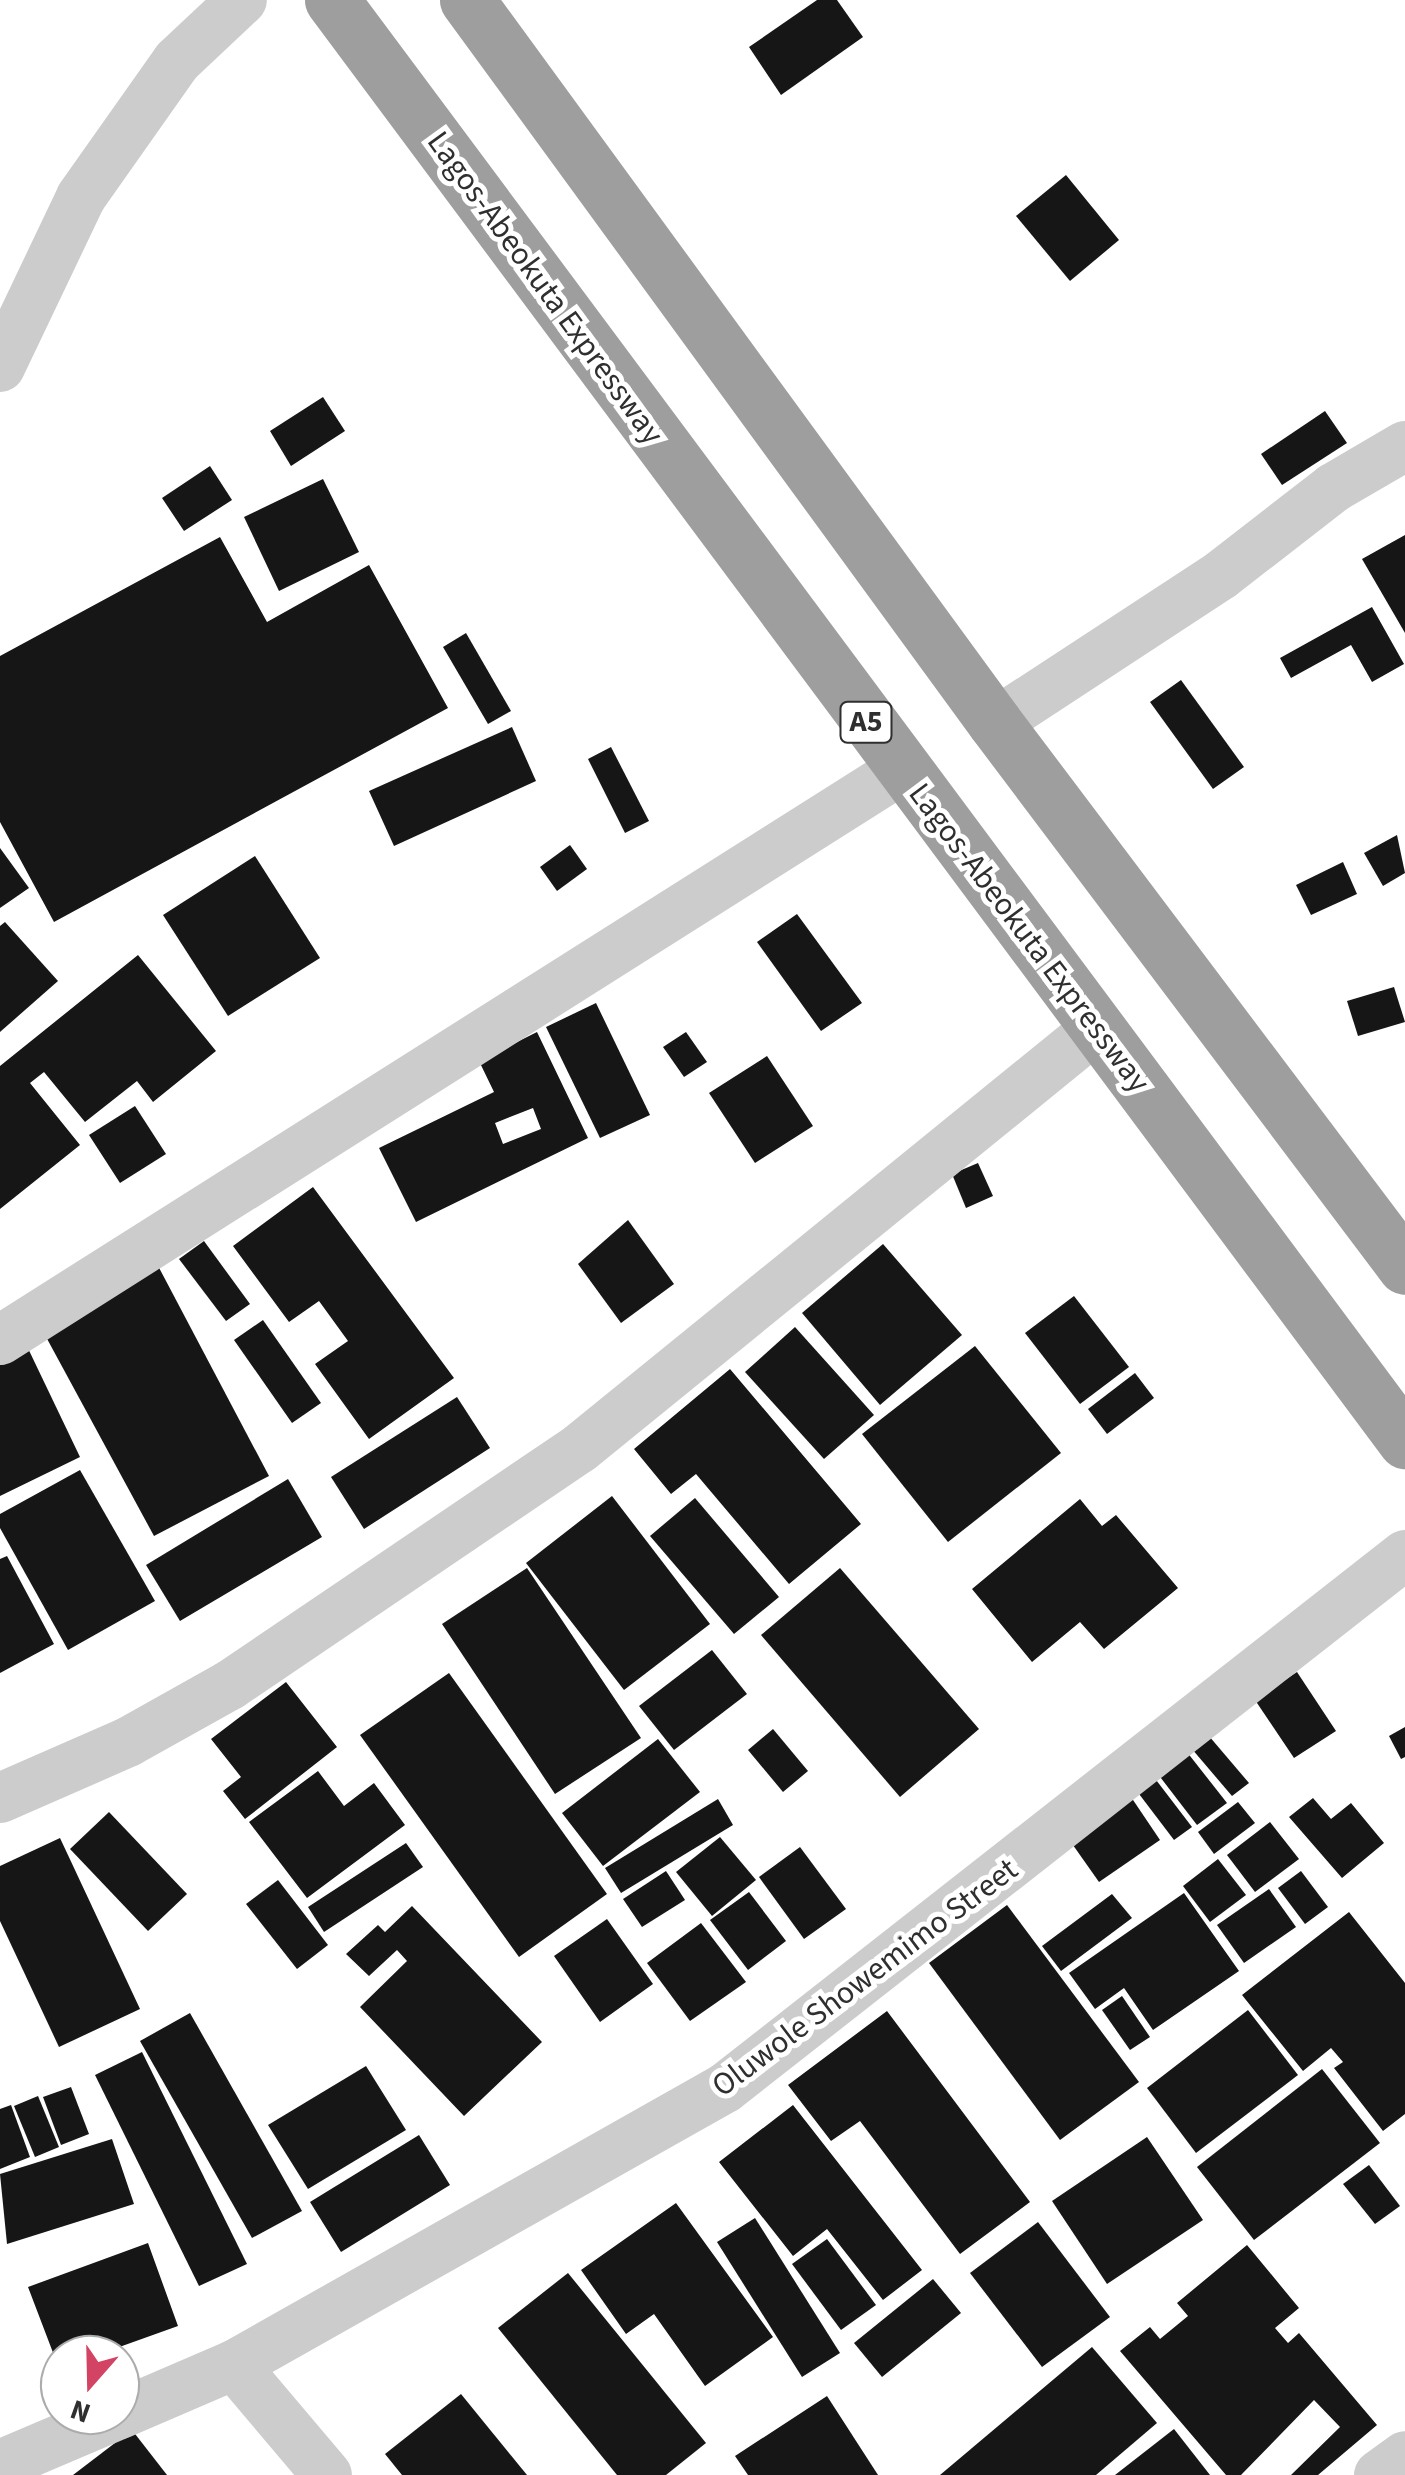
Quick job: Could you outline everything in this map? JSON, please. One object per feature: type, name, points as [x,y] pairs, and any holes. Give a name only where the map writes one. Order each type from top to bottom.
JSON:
[{"type":"highway","name":"Lagos-Abeokuta Expressway","points":[[332,0],[1405,1442]]},
{"type":"highway","points":[[467,0],[995,723],[1405,1267]]},
{"type":"street","points":[[0,367],[81,198],[177,61],[242,0]]},
{"type":"street","points":[[995,723],[1405,446]]},
{"type":"street","points":[[0,1340],[902,770]]},
{"type":"street","points":[[0,1798],[128,1742],[230,1685],[580,1448],[1098,1026]]},
{"type":"street","name":"Oluwole Showemimo Street","points":[[140,2405],[234,2365],[726,2088],[1405,1555]]},
{"type":"street","points":[[234,2365],[328,2475]]},
{"type":"street","name":"Oluwole Showemimo Street","points":[[0,2466],[70,2435]]},
{"type":"street","points":[[1379,2475],[1405,2456]]},
{"type":"building","points":[[817,0],[837,0],[863,37],[781,95],[749,47]]},
{"type":"building","points":[[1066,175],[1119,240],[1070,281],[1016,216]]},
{"type":"building","points":[[323,397],[345,431],[291,466],[270,431]]},
{"type":"building","points":[[1325,411],[1347,443],[1282,485],[1261,454]]},
{"type":"building","points":[[210,466],[232,500],[184,531],[162,498]]},
{"type":"building","points":[[323,479],[359,552],[279,591],[244,517]]},
{"type":"building","points":[[1405,535],[1405,633],[1362,559]]},
{"type":"building","points":[[220,537],[267,622],[369,565],[448,708],[54,922],[0,822],[0,656]]},
{"type":"building","points":[[1372,607],[1404,664],[1372,682],[1351,645],[1291,678],[1280,658]]},
{"type":"building","points":[[466,633],[511,711],[488,724],[443,647]]},
{"type":"building","points":[[1181,680],[1244,767],[1213,789],[1150,702]]},
{"type":"building","points":[[512,727],[536,781],[394,846],[369,791]]},
{"type":"building","points":[[611,747],[649,821],[625,833],[588,759]]},
{"type":"building","points":[[1397,835],[1405,873],[1383,886],[1364,853]]},
{"type":"building","points":[[570,845],[587,869],[557,891],[540,867]]},
{"type":"building","points":[[0,848],[29,888],[0,908]]},
{"type":"building","points":[[255,856],[320,958],[228,1016],[163,915]]},
{"type":"building","points":[[1343,862],[1357,894],[1311,915],[1296,885]]},
{"type":"building","points":[[797,914],[862,1003],[821,1031],[757,942]]},
{"type":"building","points":[[5,922],[58,981],[0,1032],[0,926]]},
{"type":"building","points":[[138,955],[216,1051],[153,1102],[137,1081],[85,1122],[44,1072],[30,1083],[80,1145],[0,1209],[0,1066]]},
{"type":"building","points":[[1394,987],[1405,1022],[1358,1036],[1347,1001]]},
{"type":"building","points":[[596,1003],[650,1115],[600,1138],[546,1027]]},
{"type":"building","points":[[537,1032],[588,1138],[416,1222],[379,1148],[494,1092],[479,1061]],"holes":[[[533,1108],[541,1129],[503,1144],[495,1123]]]},
{"type":"building","points":[[686,1032],[707,1062],[684,1077],[663,1047]]},
{"type":"building","points":[[767,1056],[813,1126],[755,1163],[709,1093]]},
{"type":"building","points":[[135,1106],[166,1154],[120,1183],[89,1135]]},
{"type":"building","points":[[978,1163],[993,1196],[966,1208],[952,1174]]},
{"type":"building","points":[[313,1187],[454,1378],[369,1439],[315,1364],[348,1341],[319,1301],[289,1322],[233,1246]]},
{"type":"building","points":[[628,1220],[674,1284],[621,1323],[578,1264]]},
{"type":"building","points":[[204,1241],[250,1304],[226,1321],[179,1259]]},
{"type":"building","points":[[883,1244],[962,1335],[880,1405],[802,1313]]},
{"type":"building","points":[[156,1262],[269,1476],[154,1536],[39,1324]]},
{"type":"building","points":[[1074,1296],[1129,1367],[1080,1404],[1025,1333]]},
{"type":"building","points":[[263,1320],[321,1403],[292,1423],[234,1340]]},
{"type":"building","points":[[795,1327],[874,1415],[824,1459],[745,1372]]},
{"type":"building","points":[[24,1340],[80,1457],[0,1496],[0,1352]]},
{"type":"building","points":[[975,1346],[1061,1453],[948,1542],[862,1434]]},
{"type":"building","points":[[730,1369],[861,1524],[789,1584],[696,1474],[671,1494],[634,1449]]},
{"type":"building","points":[[1135,1373],[1154,1398],[1107,1434],[1088,1409]]},
{"type":"building","points":[[457,1397],[490,1448],[364,1529],[331,1477]]},
{"type":"building","points":[[80,1470],[155,1601],[68,1650],[0,1528],[0,1514]]},
{"type":"building","points":[[288,1479],[322,1537],[180,1621],[146,1565]]},
{"type":"building","points":[[612,1496],[710,1624],[624,1690],[526,1563]]},
{"type":"building","points":[[695,1498],[779,1597],[734,1634],[650,1536]]},
{"type":"building","points":[[1080,1499],[1102,1526],[1116,1515],[1178,1588],[1104,1649],[1080,1622],[1032,1662],[972,1589]]},
{"type":"building","points":[[7,1556],[54,1644],[0,1673],[0,1559]]},
{"type":"building","points":[[527,1568],[641,1738],[555,1794],[442,1624]]},
{"type":"building","points":[[840,1568],[979,1729],[900,1797],[761,1635]]},
{"type":"building","points":[[712,1650],[747,1694],[674,1750],[639,1706]]},
{"type":"building","points":[[1297,1672],[1336,1731],[1294,1758],[1255,1700]]},
{"type":"building","points":[[449,1673],[607,1894],[519,1957],[360,1735]]},
{"type":"building","points":[[286,1682],[337,1747],[245,1819],[223,1791],[241,1777],[211,1739]]},
{"type":"building","points":[[1405,1727],[1405,1757],[1401,1759],[1389,1736]]},
{"type":"building","points":[[773,1729],[808,1771],[783,1792],[748,1750]]},
{"type":"building","points":[[1203,1729],[1249,1783],[1232,1796],[1186,1742]]},
{"type":"building","points":[[658,1739],[700,1792],[603,1866],[562,1813]]},
{"type":"building","points":[[1183,1747],[1227,1803],[1197,1825],[1154,1769]]},
{"type":"building","points":[[318,1771],[344,1806],[374,1783],[405,1825],[307,1898],[249,1822]]},
{"type":"building","points":[[1150,1772],[1192,1827],[1174,1840],[1133,1786]]},
{"type":"building","points":[[1129,1794],[1160,1840],[1099,1882],[1068,1838]]},
{"type":"building","points":[[1313,1798],[1331,1819],[1351,1803],[1384,1843],[1342,1878],[1289,1817]]},
{"type":"building","points":[[718,1799],[733,1825],[621,1893],[605,1868]]},
{"type":"building","points":[[1238,1802],[1255,1823],[1214,1854],[1198,1832]]},
{"type":"building","points":[[109,1812],[187,1894],[148,1931],[70,1849]]},
{"type":"building","points":[[1270,1822],[1299,1859],[1255,1892],[1227,1855]]},
{"type":"building","points":[[720,1837],[756,1880],[712,1916],[676,1872]]},
{"type":"building","points":[[60,1838],[140,2009],[59,2047],[0,1921],[0,1866]]},
{"type":"building","points":[[406,1843],[423,1867],[324,1932],[308,1907]]},
{"type":"building","points":[[800,1847],[846,1909],[804,1939],[759,1877]]},
{"type":"building","points":[[1218,1859],[1246,1895],[1210,1922],[1183,1886]]},
{"type":"building","points":[[666,1871],[685,1900],[642,1927],[623,1899]]},
{"type":"building","points":[[1301,1871],[1328,1907],[1305,1924],[1278,1888]]},
{"type":"building","points":[[278,1880],[328,1945],[297,1969],[246,1904]]},
{"type":"building","points":[[1269,1889],[1296,1927],[1244,1963],[1217,1925]]},
{"type":"building","points":[[749,1892],[786,1941],[748,1970],[710,1920]]},
{"type":"building","points":[[1184,1893],[1239,1971],[1153,2030],[1124,1988],[1095,2009],[1069,1973]]},
{"type":"building","points":[[1112,1894],[1132,1918],[1061,1971],[1042,1946]]},
{"type":"building","points":[[1007,1905],[1139,2082],[1060,2140],[929,1963]]},
{"type":"building","points":[[412,1906],[542,2042],[464,2116],[360,2007],[407,1961],[397,1950],[369,1976],[346,1954],[378,1925],[385,1932]]},
{"type":"building","points":[[1349,1912],[1405,1983],[1405,2114],[1383,2131],[1334,2068],[1343,2062],[1331,2048],[1303,2071],[1242,1995]]},
{"type":"building","points":[[607,1919],[653,1984],[600,2022],[554,1956]]},
{"type":"building","points":[[701,1923],[746,1982],[690,2021],[647,1963]]},
{"type":"building","points":[[1122,1996],[1150,2037],[1130,2050],[1102,2010]]},
{"type":"building","points":[[1248,2010],[1298,2075],[1196,2153],[1147,2088]]},
{"type":"building","points":[[887,2011],[1030,2202],[960,2254],[860,2121],[831,2141],[788,2085]]},
{"type":"building","points":[[190,2013],[302,2211],[252,2238],[140,2041]]},
{"type":"building","points":[[142,2052],[247,2264],[199,2286],[95,2075]]},
{"type":"building","points":[[366,2066],[406,2130],[308,2189],[268,2125]]},
{"type":"building","points":[[1322,2069],[1380,2143],[1254,2240],[1197,2167]]},
{"type":"building","points":[[71,2087],[89,2134],[61,2145],[43,2097]]},
{"type":"building","points":[[38,2096],[59,2147],[35,2157],[14,2106]]},
{"type":"building","points":[[11,2105],[30,2157],[0,2169],[0,2109]]},
{"type":"building","points":[[793,2105],[922,2270],[883,2300],[827,2229],[793,2256],[719,2162]]},
{"type":"building","points":[[419,2135],[450,2185],[341,2252],[310,2202]]},
{"type":"building","points":[[1147,2137],[1203,2220],[1107,2284],[1052,2201]]},
{"type":"building","points":[[112,2139],[134,2204],[7,2244],[0,2174]]},
{"type":"building","points":[[1369,2165],[1400,2206],[1375,2224],[1343,2184]]},
{"type":"building","points":[[676,2203],[773,2337],[705,2386],[654,2314],[626,2334],[581,2270]]},
{"type":"building","points":[[755,2218],[840,2353],[802,2377],[717,2242]]},
{"type":"building","points":[[1038,2222],[1110,2317],[1042,2367],[970,2273]]},
{"type":"building","points":[[827,2239],[876,2305],[841,2330],[792,2264]]},
{"type":"building","points":[[148,2243],[178,2326],[140,2340],[140,2335],[46,2335],[28,2287]]},
{"type":"building","points":[[1247,2245],[1299,2308],[1275,2328],[1288,2343],[1299,2333],[1377,2425],[1318,2475],[1291,2475],[1340,2427],[1314,2400],[1241,2475],[1226,2475],[1120,2351],[1150,2327],[1160,2339],[1188,2316],[1177,2303]]},
{"type":"building","points":[[568,2273],[706,2443],[666,2475],[617,2475],[498,2328]]},
{"type":"building","points":[[933,2279],[961,2313],[882,2377],[854,2343]]},
{"type":"building","points":[[1092,2347],[1157,2423],[1096,2475],[940,2475]]},
{"type":"building","points":[[461,2394],[527,2475],[402,2475],[385,2454]]},
{"type":"building","points":[[827,2396],[878,2475],[748,2475],[735,2456]]},
{"type":"building","points":[[1174,2429],[1210,2475],[1115,2475]]},
{"type":"building","points":[[125,2435],[136,2435],[167,2475],[73,2475]]}]
